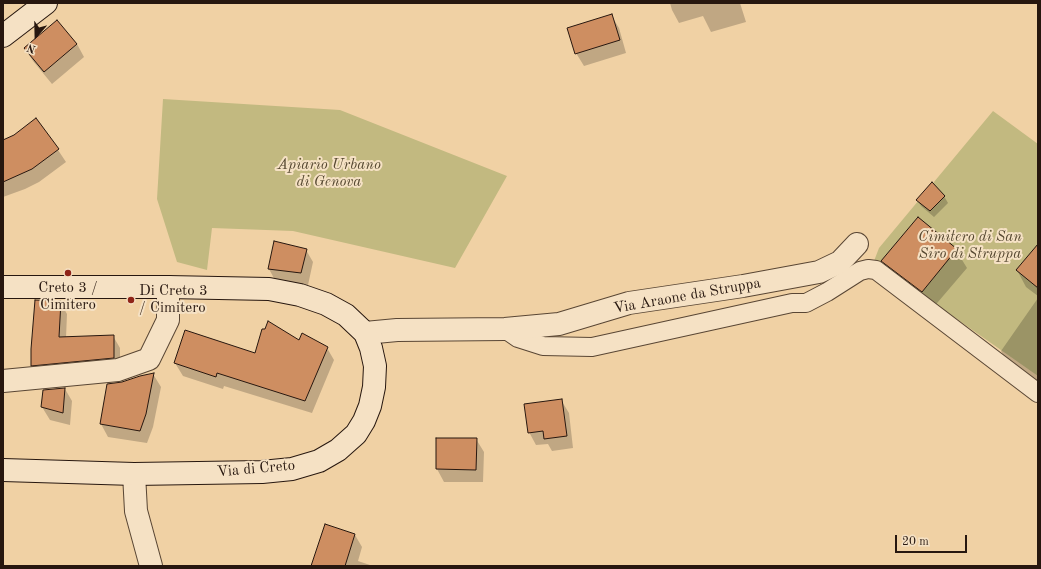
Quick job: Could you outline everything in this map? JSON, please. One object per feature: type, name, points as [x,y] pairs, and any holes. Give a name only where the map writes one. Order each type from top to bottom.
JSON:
[{"type":"main road","points":[[3,36],[46,3]]},
{"type":"main road","name":"Via Araone da Struppa","points":[[365,333],[397,330],[505,330],[560,324],[629,303],[743,286],[819,272],[840,262],[857,244]]},
{"type":"main road","name":"Via di Creto","points":[[3,287],[168,287],[269,289],[300,295],[326,304],[346,315],[365,333],[371,348],[375,366],[374,387],[370,406],[364,421],[356,434],[338,450],[318,461],[292,469],[262,472],[134,474],[3,470]]},
{"type":"main road","points":[[3,381],[118,370],[149,359],[168,320],[168,287]]},
{"type":"main road","points":[[134,474],[136,511],[151,566]]},
{"type":"street","points":[[505,330],[518,338],[543,346],[592,347],[792,303],[806,303],[827,292],[860,271],[868,269],[876,270],[1038,393]]},
{"type":"green space","name":"Apiario Urbano di Genova","points":[[163,99],[340,110],[507,176],[455,268],[293,231],[212,228],[207,270],[177,262],[157,199]]},
{"type":"green space","name":"Cimitero di San Siro di Struppa","points":[[993,111],[1038,144],[1038,376],[874,261],[879,248]]},
{"type":"building","points":[[612,14],[620,40],[575,54],[567,28]]},
{"type":"building","points":[[57,20],[77,44],[44,72],[24,48]]},
{"type":"building","points":[[36,118],[59,149],[32,169],[3,182],[3,140],[14,135]]},
{"type":"building","points":[[932,182],[945,196],[930,211],[916,200]]},
{"type":"building","points":[[918,217],[957,249],[922,292],[881,261]]},
{"type":"building","points":[[274,241],[307,249],[301,273],[268,269]]},
{"type":"building","points":[[1038,244],[1038,288],[1016,270]]},
{"type":"building","points":[[35,300],[61,301],[59,337],[114,335],[114,358],[31,366]]},
{"type":"building","points":[[268,321],[299,340],[302,333],[328,347],[305,401],[217,373],[216,377],[174,363],[185,330],[255,353],[262,329],[265,329]]},
{"type":"building","points":[[154,373],[146,414],[140,431],[100,424],[107,384],[122,382]]},
{"type":"building","points":[[65,388],[63,413],[41,407],[43,390]]},
{"type":"building","points":[[562,399],[567,436],[544,439],[543,431],[528,433],[524,404]]},
{"type":"building","points":[[436,438],[477,438],[476,470],[436,469]]},
{"type":"building","points":[[325,524],[355,534],[345,566],[311,566]]},
{"type":"place","name":"Creto 3 / Cimitero","points":[[68,273]]},
{"type":"place","name":"Di Creto 3 / Cimitero","points":[[131,300]]}]
